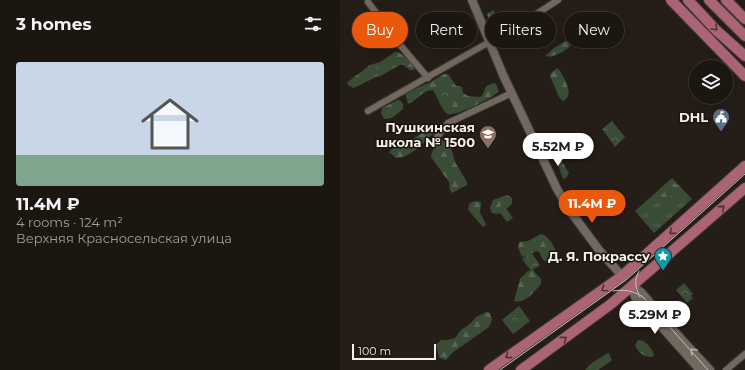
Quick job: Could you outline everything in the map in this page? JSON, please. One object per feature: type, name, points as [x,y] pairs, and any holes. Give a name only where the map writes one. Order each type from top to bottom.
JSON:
[{"type":"main road","points":[[671,0],[745,76]]},
{"type":"main road","points":[[688,0],[716,30],[745,56]]},
{"type":"main road","points":[[709,0],[745,36]]},
{"type":"main road","points":[[726,0],[745,19]]},
{"type":"main road","points":[[489,370],[622,276],[745,166]]},
{"type":"main road","points":[[521,370],[632,287],[745,188]]},
{"type":"main road","points":[[622,276],[632,287]]},
{"type":"street","points":[[472,0],[485,33]]},
{"type":"street","points":[[540,12],[558,0]]},
{"type":"street","points":[[368,2],[401,46],[428,78]]},
{"type":"street","points":[[368,110],[428,78],[485,45]]},
{"type":"street","points":[[491,48],[563,199],[602,255],[622,276]]},
{"type":"street","points":[[437,136],[448,123],[512,93]]},
{"type":"street","points":[[632,287],[635,297],[700,370]]},
{"type":"street","points":[[632,287],[641,292],[710,370]]},
{"type":"street","points":[[726,370],[745,354]]},
{"type":"green space","points":[[564,42],[564,48],[567,48],[557,55],[548,57],[545,56],[556,48]]},
{"type":"green space","points":[[395,52],[398,52],[410,60],[415,69],[410,70],[403,65],[400,65],[356,87],[353,88],[348,85],[347,83],[349,81],[370,65],[380,62]]},
{"type":"green space","points":[[395,55],[401,64],[379,77],[373,68]]},
{"type":"green space","points":[[557,68],[563,77],[569,93],[563,101],[559,97],[550,76],[550,74]]},
{"type":"green space","points":[[444,74],[448,74],[456,86],[462,87],[463,93],[468,96],[480,97],[484,93],[487,86],[495,83],[499,91],[475,106],[452,114],[446,113],[433,90],[423,93],[408,104],[405,93],[429,83]]},
{"type":"green space","points":[[441,87],[456,99],[445,109],[436,95]]},
{"type":"green space","points":[[400,100],[403,104],[403,109],[392,118],[384,119],[381,113],[382,108]]},
{"type":"green space","points":[[612,121],[625,137],[615,147],[602,129]]},
{"type":"green space","points":[[432,130],[437,131],[408,155],[396,158],[389,152],[393,148],[401,146],[424,132]]},
{"type":"green space","points":[[545,138],[548,139],[569,173],[566,178],[563,179]]},
{"type":"green space","points":[[444,139],[451,148],[455,162],[467,182],[467,185],[452,193],[449,182],[431,157],[435,146]]},
{"type":"green space","points":[[672,178],[692,199],[654,233],[635,211]]},
{"type":"green space","points":[[673,183],[678,185],[679,191],[662,201],[659,197]]},
{"type":"green space","points":[[507,195],[512,198],[512,204],[501,213],[492,213],[490,208],[493,200]]},
{"type":"green space","points":[[474,201],[481,202],[480,213],[486,224],[483,227],[468,210],[469,204]]},
{"type":"green space","points":[[503,204],[513,218],[507,222],[497,209]]},
{"type":"green space","points":[[541,234],[551,242],[557,255],[548,262],[543,260],[537,251],[523,257],[518,247],[519,242],[528,241]]},
{"type":"green space","points":[[531,252],[540,265],[531,271],[522,259]]},
{"type":"green space","points":[[533,270],[541,279],[541,284],[532,294],[522,301],[514,301],[520,279],[528,271]]},
{"type":"green space","points":[[684,283],[693,294],[691,296],[693,298],[687,303],[676,290]]},
{"type":"green space","points":[[519,306],[530,321],[513,334],[502,320]]},
{"type":"green space","points":[[486,312],[490,313],[492,320],[489,327],[452,353],[446,360],[439,358],[436,345],[441,340],[455,338],[461,330],[471,323],[476,317]]},
{"type":"green space","points":[[638,340],[644,341],[650,347],[654,355],[652,357],[644,355],[638,350],[635,345]]},
{"type":"green space","points":[[609,353],[612,360],[598,370],[585,370],[592,363]]},
{"type":"tram line","points":[[500,370],[626,280],[745,174]]},
{"type":"tram line","points":[[639,271],[636,277],[636,284],[640,297]]},
{"type":"tram line","points":[[613,291],[629,291],[643,297],[708,370]]},
{"type":"place","name":"DHL","points":[[721,132]]},
{"type":"place","name":"Пушкинская школа № 1500","points":[[488,149]]},
{"type":"place","name":"Д. Я. Покрассу","points":[[663,271]]}]
